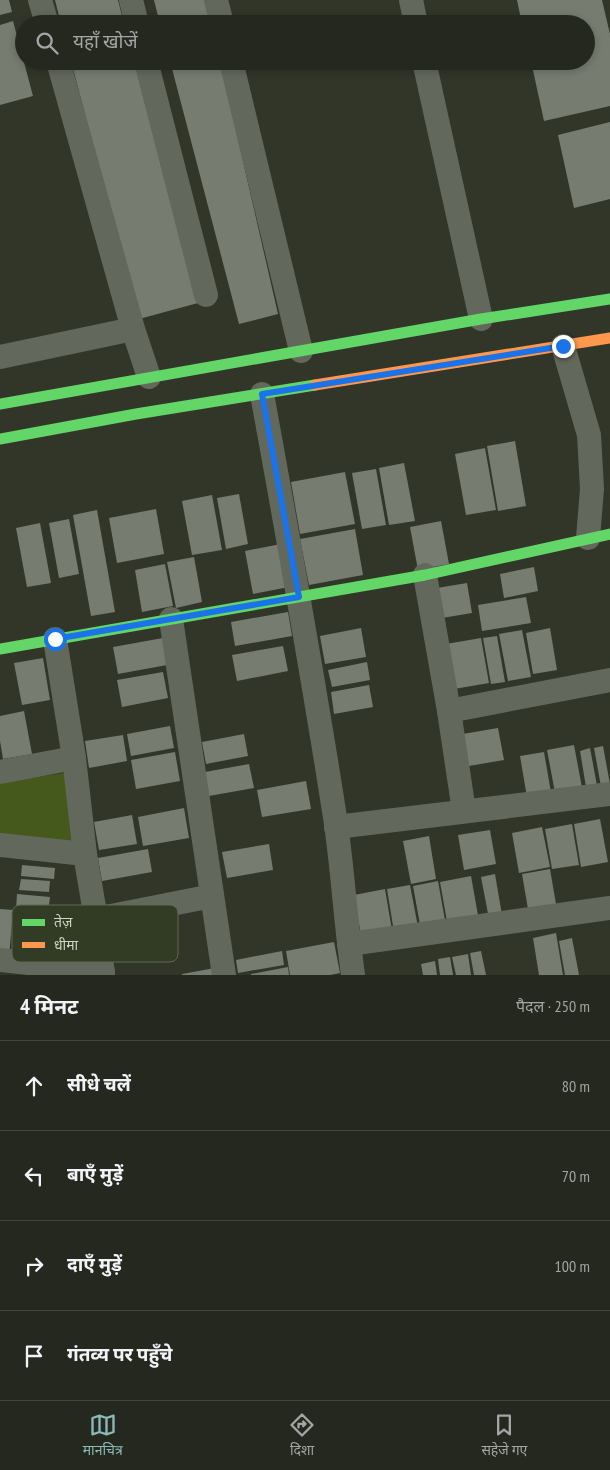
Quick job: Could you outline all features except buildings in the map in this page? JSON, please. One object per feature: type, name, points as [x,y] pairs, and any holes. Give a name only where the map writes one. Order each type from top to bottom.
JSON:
[{"type":"main road","points":[[0,404],[610,299]]},
{"type":"main road","points":[[0,439],[126,416],[610,338]]},
{"type":"main road","points":[[0,649],[425,575],[599,536]]},
{"type":"street","points":[[40,0],[44,15]]},
{"type":"street","points":[[131,0],[135,15]]},
{"type":"street","points":[[216,0],[220,15]]},
{"type":"street","points":[[411,0],[414,15]]},
{"type":"street","points":[[61,70],[133,329],[149,377]]},
{"type":"street","points":[[148,70],[206,295]]},
{"type":"street","points":[[233,70],[301,351]]},
{"type":"street","points":[[426,70],[481,320]]},
{"type":"street","points":[[0,357],[133,329]]},
{"type":"street","points":[[563,346],[589,435],[592,489],[599,536]]},
{"type":"street","points":[[262,394],[299,597],[336,827],[353,975]]},
{"type":"street","points":[[425,575],[449,711],[464,811]]},
{"type":"street","points":[[171,619],[224,975]]},
{"type":"street","points":[[55,639],[74,758],[85,854],[94,905]]},
{"type":"street","points":[[449,711],[610,680]]},
{"type":"street","points":[[0,772],[74,758]]},
{"type":"street","points":[[336,827],[610,794]]},
{"type":"street","points":[[0,845],[85,854]]},
{"type":"street","points":[[167,905],[212,896]]},
{"type":"street","points":[[349,944],[610,908]]},
{"type":"street","points":[[16,962],[103,973]]},
{"type":"green space","points":[[72,772],[78,847],[0,840],[0,782]]},
{"type":"traffic: fast","points":[[0,404],[481,319],[610,299]]},
{"type":"traffic: fast","points":[[0,439],[136,414],[315,385]]},
{"type":"traffic: fast","points":[[0,649],[425,575],[610,534]]},
{"type":"traffic: slow","points":[[315,385],[610,338]]},
{"type":"route","points":[[55,639],[299,597],[262,394],[563,346]]}]
